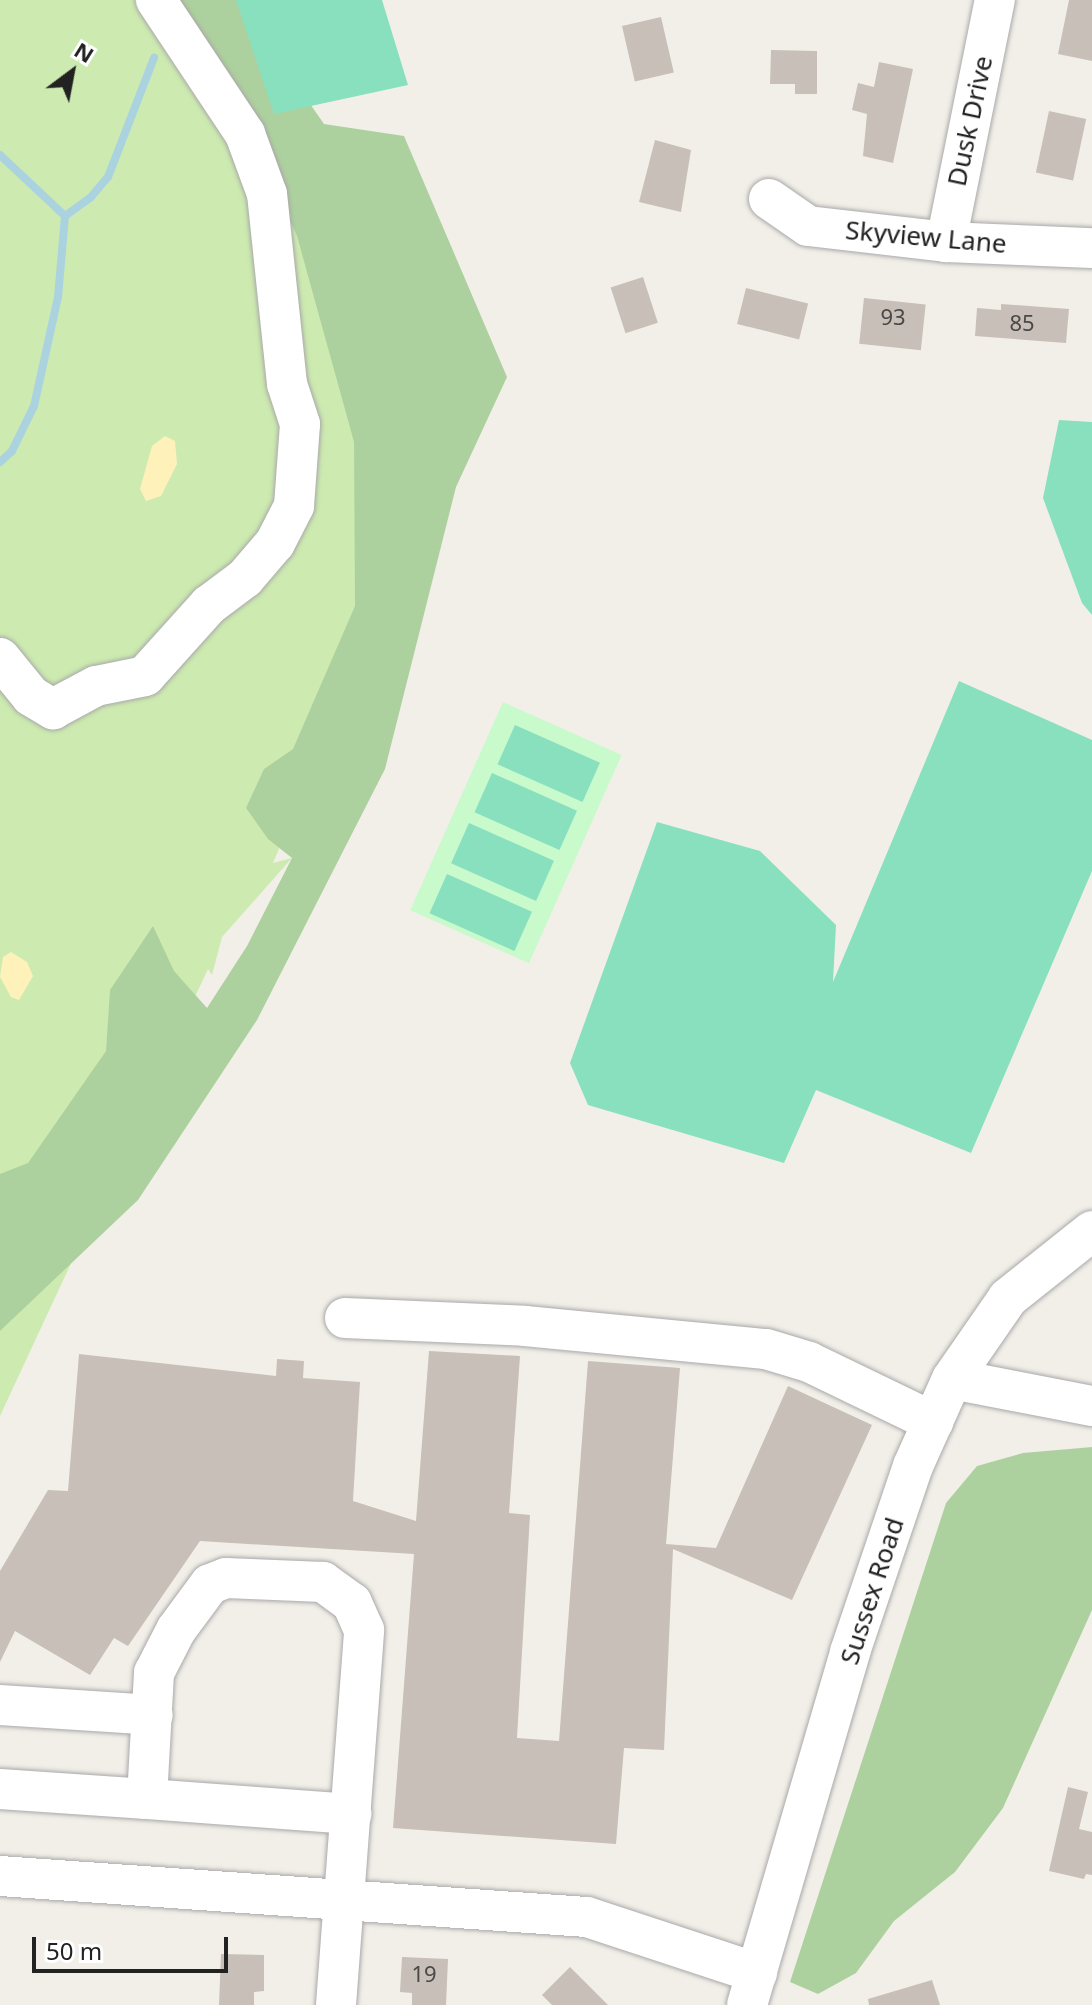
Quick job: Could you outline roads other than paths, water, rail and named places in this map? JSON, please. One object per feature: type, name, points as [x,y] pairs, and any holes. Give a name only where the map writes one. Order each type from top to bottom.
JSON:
[{"type":"street","points":[[0,658],[31,696],[53,709],[96,686],[145,676],[209,605],[245,578],[275,543],[294,506],[300,424],[287,384],[267,194],[245,134],[156,0]]},
{"type":"street","name":"Dusk Drive","points":[[946,242],[995,0]]},
{"type":"street","name":"Skyview Lane","points":[[769,199],[808,226],[946,242],[1092,248]]},
{"type":"street","name":"Sussex Road","points":[[752,1989],[850,1652],[933,1422],[952,1379],[1008,1298],[1092,1231]]},
{"type":"street","points":[[345,1318],[525,1326],[766,1349],[809,1362],[933,1422]]},
{"type":"street","points":[[952,1379],[1092,1406]]},
{"type":"street","points":[[147,1799],[154,1673],[161,1655],[210,1584],[226,1578],[323,1582],[352,1603],[364,1630],[336,2005]]},
{"type":"street","points":[[0,1705],[153,1715]]},
{"type":"street","points":[[0,1789],[351,1814]]},
{"type":"street","points":[[0,1876],[587,1917],[752,1989]]},
{"type":"waterway","points":[[65,216],[91,197],[108,177],[154,58]]},
{"type":"waterway","points":[[0,155],[65,216],[58,297],[34,406],[12,451],[0,462]]}]
